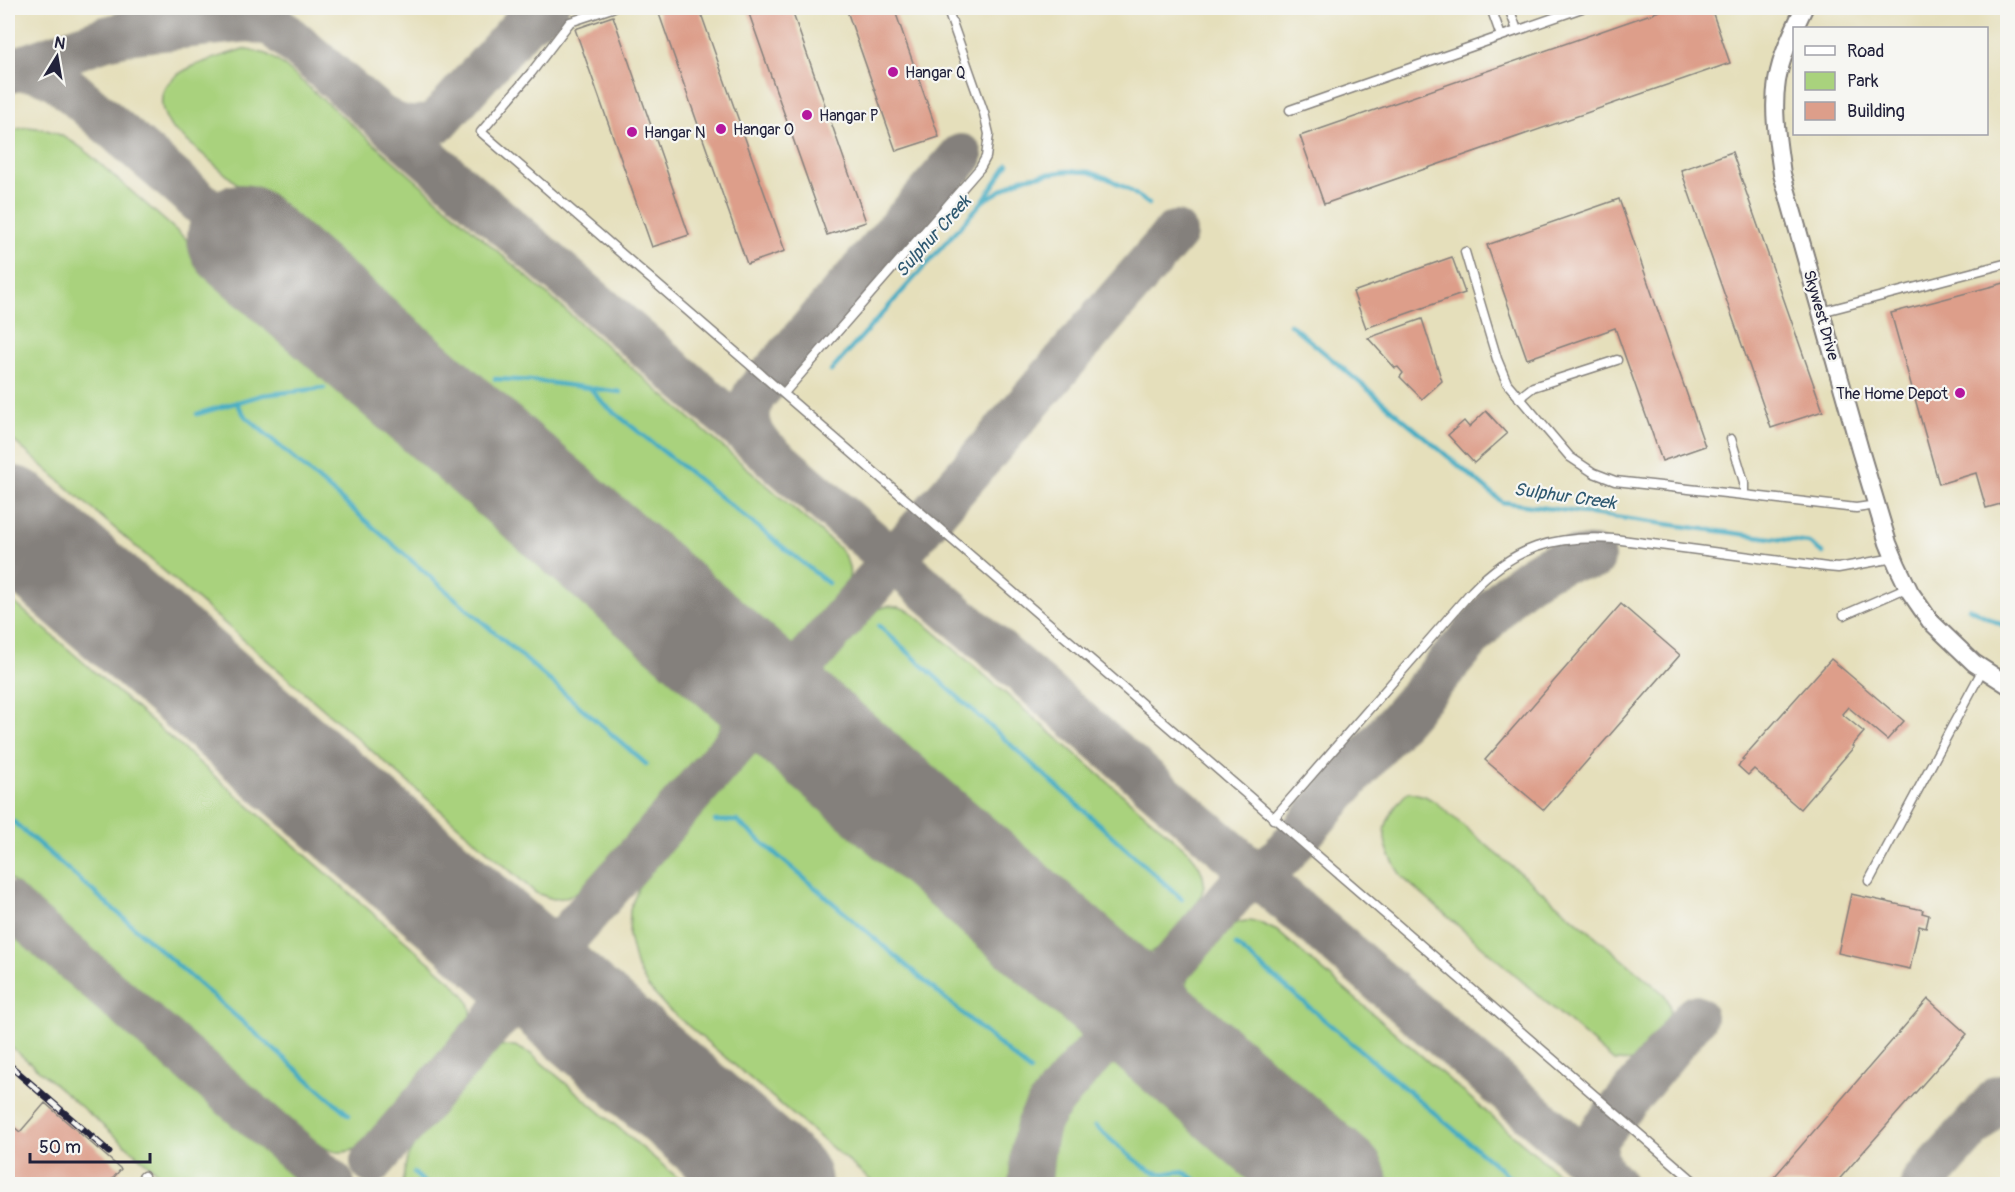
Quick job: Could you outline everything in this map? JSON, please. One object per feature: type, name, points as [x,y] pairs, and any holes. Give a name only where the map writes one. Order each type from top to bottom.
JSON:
[{"type":"street","name":"Skywest Drive","points":[[1797,27],[1804,8]]},
{"type":"street","name":"Skywest Drive","points":[[1793,36],[1776,83],[1775,118],[1782,174],[1894,558],[1908,587],[1930,621],[1983,669],[2007,685]]},
{"type":"lane","points":[[612,8],[570,22],[481,132],[1697,1185]]},
{"type":"lane","points":[[783,393],[980,168],[986,157],[989,134],[984,113],[947,8]]},
{"type":"lane","points":[[1491,8],[1501,36]]},
{"type":"lane","points":[[1509,8],[1517,30]]},
{"type":"lane","points":[[1290,110],[1582,8]]},
{"type":"lane","points":[[1465,252],[1497,359],[1507,383],[1570,458],[1594,473],[1615,481],[1856,508],[1877,505]]},
{"type":"lane","points":[[1821,312],[2007,263]]},
{"type":"lane","points":[[1520,398],[1533,387],[1617,360]]},
{"type":"lane","points":[[1731,439],[1744,482],[1744,495]]},
{"type":"lane","points":[[1274,819],[1472,591],[1499,565],[1527,550],[1561,539],[1585,537],[1827,567],[1894,558]]},
{"type":"lane","points":[[1844,615],[1908,587]]},
{"type":"lane","points":[[1869,881],[1983,669]]},
{"type":"lane","points":[[137,1185],[144,1176]]},
{"type":"green space","points":[[243,49],[267,54],[282,64],[839,548],[849,566],[848,582],[839,597],[795,648],[779,650],[171,127],[163,109],[162,94],[169,82],[195,65]]},
{"type":"green space","points":[[27,127],[57,134],[83,149],[707,694],[717,706],[721,721],[713,741],[583,887],[574,894],[553,899],[536,893],[8,436],[8,131]]},
{"type":"green space","points":[[8,597],[452,982],[468,1000],[471,1011],[470,1024],[363,1146],[346,1152],[333,1151],[320,1146],[306,1136],[8,877]]},
{"type":"green space","points":[[888,606],[910,611],[1193,856],[1202,874],[1204,882],[1202,891],[1192,912],[1175,934],[1156,950],[1140,956],[1117,948],[826,697],[821,688],[820,679],[828,664],[871,614]]},
{"type":"green space","points":[[762,750],[779,756],[1081,1017],[1085,1031],[1081,1041],[1034,1098],[1024,1116],[1017,1145],[1013,1184],[875,1184],[667,1008],[648,987],[636,965],[629,936],[630,909],[640,884],[748,756]]},
{"type":"green space","points":[[1409,792],[1434,801],[1664,994],[1670,1008],[1668,1020],[1640,1058],[1630,1061],[1614,1061],[1402,877],[1388,850],[1385,833],[1390,815]]},
{"type":"green space","points":[[1247,921],[1258,922],[1277,931],[1570,1184],[1395,1184],[1188,1001],[1185,989],[1188,977],[1232,926]]},
{"type":"green space","points":[[8,928],[303,1184],[171,1184],[8,1044]]},
{"type":"green space","points":[[502,1046],[515,1046],[531,1054],[685,1184],[402,1184],[407,1158],[421,1133],[495,1049]]},
{"type":"green space","points":[[1116,1062],[1143,1067],[1277,1184],[1047,1184],[1050,1145],[1057,1125],[1081,1095]]},
{"type":"building","name":"Hangar O","points":[[657,8],[699,8],[785,251],[747,264]]},
{"type":"building","name":"Hangar P","points":[[747,8],[791,8],[866,222],[827,235]]},
{"type":"building","name":"Hangar Q","points":[[846,8],[894,8],[939,137],[896,151]]},
{"type":"building","points":[[1668,8],[1711,8],[1730,63],[1324,204],[1300,136]]},
{"type":"building","name":"Hangar N","points":[[613,16],[689,235],[652,247],[575,29]]},
{"type":"building","points":[[1732,152],[1823,411],[1771,428],[1681,170]]},
{"type":"building","points":[[1619,199],[1705,446],[1662,461],[1615,328],[1527,359],[1487,245]]},
{"type":"building","points":[[1452,257],[1465,293],[1366,328],[1353,292]]},
{"type":"building","name":"The Home Depot","points":[[2008,282],[2008,502],[1986,508],[1976,473],[1939,484],[1891,313]]},
{"type":"building","points":[[1422,319],[1442,381],[1422,399],[1400,377],[1403,373],[1398,367],[1395,368],[1368,338]]},
{"type":"building","points":[[1486,411],[1507,434],[1474,463],[1448,435],[1464,421],[1469,427]]},
{"type":"building","points":[[1621,604],[1680,655],[1544,810],[1485,760]]},
{"type":"building","points":[[1831,659],[1904,721],[1887,740],[1848,707],[1842,714],[1864,732],[1852,746],[1854,747],[1800,809],[1754,769],[1748,775],[1738,766]]},
{"type":"building","points":[[1851,894],[1923,910],[1922,913],[1929,915],[1926,928],[1919,926],[1910,969],[1838,953]]},
{"type":"building","points":[[1928,999],[1967,1034],[1835,1184],[1768,1184]]},
{"type":"building","points":[[45,1103],[121,1169],[108,1184],[8,1184],[8,1122],[20,1132]]},
{"type":"waterway","points":[[984,199],[1008,164]]},
{"type":"waterway","name":"Sulphur Creek","points":[[831,371],[983,201],[1022,178],[1067,171],[1089,172],[1128,189],[1149,204]]},
{"type":"waterway","name":"Sulphur Creek","points":[[1290,324],[1502,502],[1809,543],[1823,553]]},
{"type":"waterway","name":"Sulphur Creek","points":[[495,379],[536,381],[620,392]]},
{"type":"waterway","name":"Sulphur Creek","points":[[197,414],[262,395],[324,388]]},
{"type":"waterway","points":[[590,388],[605,405],[828,583]]},
{"type":"waterway","points":[[236,402],[245,416],[646,764]]},
{"type":"waterway","name":"Sulphur Creek","points":[[1969,608],[2008,628]]},
{"type":"waterway","points":[[879,626],[1182,899]]},
{"type":"waterway","points":[[8,817],[349,1115]]},
{"type":"waterway","points":[[715,821],[737,821],[1030,1071]]},
{"type":"waterway","points":[[1236,945],[1518,1184]]},
{"type":"waterway","points":[[1095,1126],[1129,1156],[1150,1170],[1164,1174],[1182,1172],[1201,1184]]},
{"type":"waterway","points":[[414,1173],[426,1184]]},
{"type":"taxiway","points":[[385,119],[411,128],[438,121],[525,23],[547,8]]},
{"type":"taxiway","points":[[8,72],[106,38],[132,32],[249,20],[274,25],[1614,1184]]},
{"type":"taxiway","points":[[14,70],[39,72],[62,83],[241,238]]},
{"type":"taxiway","points":[[762,447],[753,435],[749,422],[749,408],[755,394],[961,156]]},
{"type":"taxiway","points":[[808,659],[1175,233]]},
{"type":"taxiway","points":[[1167,970],[1238,888],[1281,857],[1506,597],[1525,581],[1546,568],[1568,560],[1593,558]]},
{"type":"taxiway","points":[[570,933],[741,737],[749,719],[749,702],[743,685],[733,670],[679,617],[723,654],[757,672],[774,675],[792,671],[808,659],[800,679],[799,698],[804,715],[828,746],[874,786],[823,745],[788,726],[764,725],[752,730],[739,739]]},
{"type":"taxiway","points":[[372,1162],[493,1022],[505,1003],[510,986],[507,968],[496,947],[383,844],[502,941],[521,948],[538,949],[554,944],[570,933],[562,949],[559,965],[561,981],[569,998],[686,1105],[575,1014],[552,1002],[532,1000],[522,1003],[493,1022]]},
{"type":"taxiway","points":[[8,904],[333,1184]]},
{"type":"taxiway","points":[[1030,1184],[1035,1136],[1044,1113],[1084,1064],[1104,1044],[1116,1037],[1138,1034],[1170,1046],[1236,1099],[1175,1041],[1161,1021],[1157,1010],[1157,998],[1167,970],[1143,984],[1131,986],[1110,981],[1088,968],[1033,924],[1082,969],[1105,1000],[1108,1023],[1105,1036],[1097,1050]]},
{"type":"taxiway","points":[[1606,1177],[1596,1157],[1599,1135],[1695,1017]]},
{"type":"taxiway","points":[[1922,1184],[2000,1096]]},
{"type":"runway","points":[[241,238],[1334,1184]]},
{"type":"runway","points":[[8,519],[778,1184]]},
{"type":"railway","points":[[8,1064],[109,1152]]},
{"type":"place","name":"Hangar Q","points":[[893,72]]},
{"type":"place","name":"Hangar P","points":[[807,115]]},
{"type":"place","name":"Hangar O","points":[[721,129]]},
{"type":"place","name":"Hangar N","points":[[632,132]]},
{"type":"place","name":"The Home Depot","points":[[1960,393]]}]
